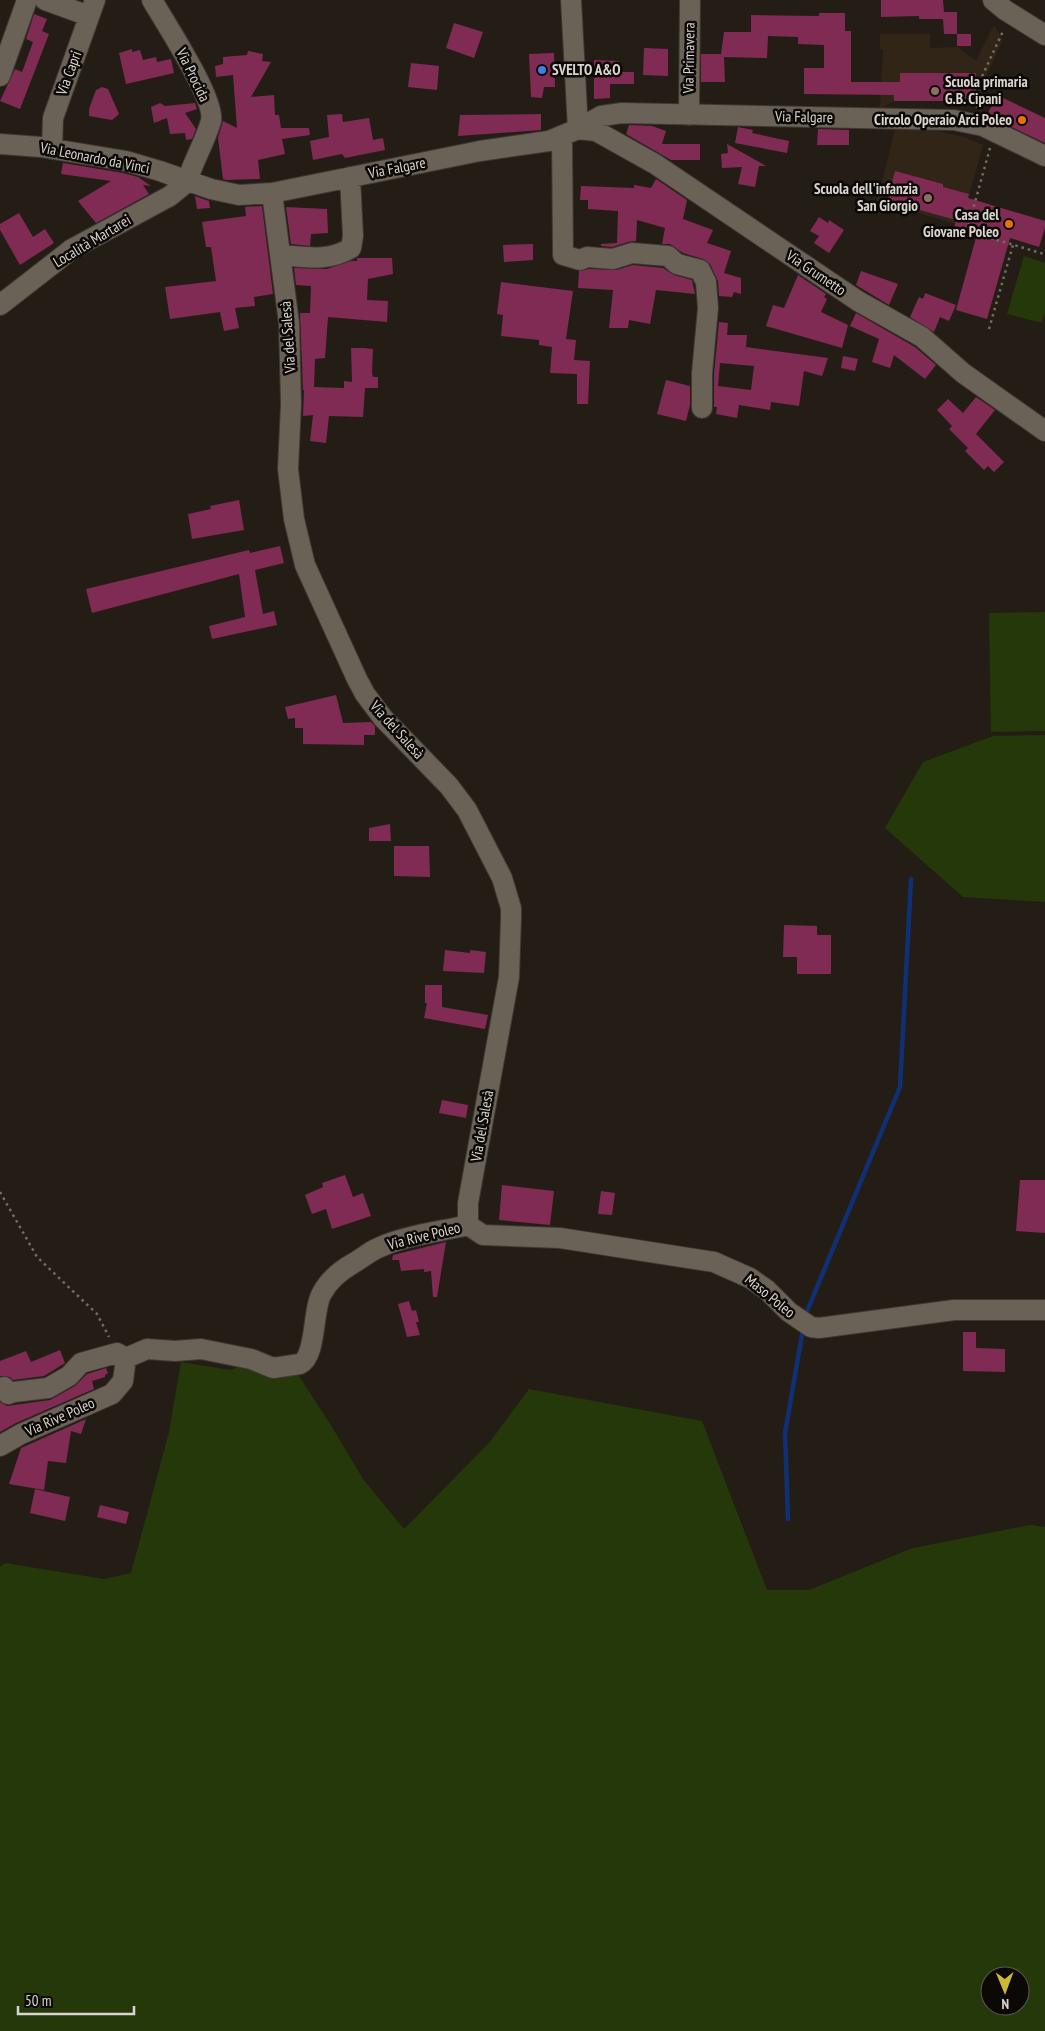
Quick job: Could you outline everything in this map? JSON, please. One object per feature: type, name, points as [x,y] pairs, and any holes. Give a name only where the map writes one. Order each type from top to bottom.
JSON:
[{"type":"street","points":[[0,76],[27,0]]},
{"type":"street","points":[[45,0],[92,8]]},
{"type":"street","name":"Via Procida","points":[[152,0],[187,59],[209,106],[211,118],[193,161],[187,182]]},
{"type":"street","points":[[572,0],[570,133],[563,254],[580,260],[587,257],[613,259],[632,253],[668,256],[677,264],[697,268],[704,274],[708,308],[702,373],[702,408]]},
{"type":"street","name":"Via Primavera","points":[[688,115],[690,0]]},
{"type":"street","points":[[993,0],[1005,10],[1045,35]]},
{"type":"street","name":"Via Capri","points":[[52,149],[53,118],[92,8]]},
{"type":"street","name":"Via Falgare","points":[[187,182],[239,195],[272,192],[480,151],[541,142],[570,133],[601,116],[622,113],[960,121],[983,126],[1045,156]]},
{"type":"street","points":[[960,121],[998,144]]},
{"type":"street","name":"Via Grumetto","points":[[570,133],[596,131],[655,164],[858,301],[922,337],[963,373],[1040,421]]},
{"type":"street","name":"Via Leonardo da Vinci","points":[[0,144],[52,149],[126,161],[160,171],[187,182]]},
{"type":"street","name":"Via Falgare","points":[[280,255],[328,258],[342,254],[351,248],[353,236],[350,177]]},
{"type":"street","name":"Località Martarei","points":[[0,305],[72,249],[170,196],[187,182]]},
{"type":"street","name":"Via del Salesà","points":[[272,192],[289,323],[291,404],[288,470],[294,519],[305,565],[357,679],[383,718],[448,786],[467,810],[502,878],[511,908],[512,939],[509,977],[468,1203],[468,1226]]},
{"type":"street","name":"Maso Poleo","points":[[468,1226],[483,1235],[560,1238],[714,1262],[750,1278],[811,1327],[820,1328],[954,1310],[1045,1310]]},
{"type":"street","name":"Via Rive Poleo","points":[[4,1387],[8,1394],[48,1388],[69,1376],[81,1363],[147,1349],[175,1351],[201,1349],[251,1358],[273,1368],[303,1363],[309,1353],[317,1302],[327,1285],[341,1271],[378,1248],[405,1239],[468,1226]]},
{"type":"street","name":"Via Rive Poleo","points":[[0,1446],[20,1434],[112,1394],[123,1381],[121,1355]]},
{"type":"path","points":[[960,121],[972,109],[977,109],[979,83],[1005,28]]},
{"type":"path","points":[[998,144],[967,231],[1045,253]]},
{"type":"path","points":[[988,329],[1013,245]]},
{"type":"path","points":[[0,1192],[38,1257],[97,1314],[121,1355]]},
{"type":"shaded area","points":[[994,25],[1003,40],[981,86],[982,117],[976,101],[894,101],[880,109],[883,50],[880,49],[880,34],[930,34],[930,48],[957,47],[976,61]]},
{"type":"shaded area","points":[[896,126],[928,129],[964,137],[983,145],[958,235],[953,233],[956,224],[877,201]]},
{"type":"green space","points":[[1024,256],[1045,263],[1045,313],[1042,323],[1007,314]]},
{"type":"green space","points":[[1045,612],[1045,731],[991,732],[989,613]]},
{"type":"green space","points":[[1045,735],[1045,902],[963,897],[885,828],[923,762],[993,736]]},
{"type":"green space","points":[[258,1360],[297,1373],[363,1479],[404,1529],[489,1443],[529,1389],[702,1421],[767,1590],[809,1590],[913,1548],[1030,1525],[1045,1527],[1045,2031],[0,2031],[0,1567],[5,1563],[104,1579],[131,1573],[169,1432],[181,1362],[230,1370]]},
{"type":"building","points":[[881,0],[943,0],[944,12],[957,12],[957,34],[944,34],[943,19],[919,19],[919,16],[881,17]]},
{"type":"building","points":[[819,13],[845,13],[845,31],[851,31],[851,82],[900,82],[900,73],[976,73],[976,101],[894,101],[894,95],[804,94],[804,68],[824,68],[824,45],[798,44],[798,37],[768,36],[767,58],[724,57],[725,82],[701,82],[701,54],[721,54],[724,32],[751,32],[751,15],[819,16]]},
{"type":"building","points":[[34,14],[47,19],[42,31],[49,34],[20,109],[0,101],[15,69],[22,72],[33,42],[26,39]]},
{"type":"building","points":[[454,23],[483,32],[474,58],[446,48]]},
{"type":"building","points":[[957,34],[971,34],[971,46],[957,46]]},
{"type":"building","points":[[644,48],[668,49],[668,76],[643,75]]},
{"type":"building","points":[[132,49],[132,52],[140,50],[143,60],[156,57],[157,62],[171,59],[174,73],[126,84],[119,53]]},
{"type":"building","points":[[248,51],[263,54],[262,61],[271,62],[251,97],[274,95],[275,115],[279,115],[281,128],[309,128],[310,135],[282,139],[285,154],[258,160],[260,179],[226,180],[223,179],[218,138],[223,121],[237,128],[233,75],[216,77],[215,66],[223,64],[223,57],[247,55]]},
{"type":"building","name":"SVELTO A&O","points":[[554,53],[555,87],[544,87],[542,98],[531,97],[529,54]]},
{"type":"building","points":[[594,60],[619,61],[619,72],[634,72],[634,84],[610,84],[610,98],[594,99]]},
{"type":"building","points":[[411,63],[439,66],[437,90],[408,87]]},
{"type":"building","points":[[102,87],[108,89],[119,114],[112,120],[89,116],[89,109],[96,90]]},
{"type":"building","name":"Circolo Operaio Arci Poleo","points":[[996,97],[1001,97],[1045,118],[1045,143],[999,121],[1000,119],[988,113]]},
{"type":"building","points":[[160,103],[165,106],[195,103],[197,109],[185,113],[196,129],[192,139],[186,140],[185,133],[170,134],[167,118],[154,123],[151,107]]},
{"type":"building","points":[[342,114],[343,122],[369,118],[373,140],[383,138],[385,150],[345,158],[342,154],[313,160],[310,141],[329,137],[327,115]]},
{"type":"building","points":[[541,114],[541,130],[458,136],[460,115]]},
{"type":"building","points":[[629,125],[652,126],[666,131],[662,144],[700,144],[700,160],[671,160],[626,134]]},
{"type":"building","points":[[738,127],[753,130],[752,133],[789,141],[787,153],[735,143]]},
{"type":"building","points":[[818,129],[849,130],[849,145],[817,145]]},
{"type":"building","points":[[727,144],[766,166],[759,166],[755,187],[738,184],[742,167],[722,168],[721,154],[728,153]]},
{"type":"building","points":[[63,163],[138,177],[151,186],[143,185],[149,194],[96,223],[78,201],[111,181],[61,174]]},
{"type":"building","points":[[895,171],[943,184],[943,187],[969,194],[968,198],[1045,221],[1045,228],[1039,247],[1010,238],[987,319],[956,310],[977,234],[954,229],[956,220],[887,201]]},
{"type":"building","points":[[656,179],[687,200],[683,219],[713,230],[707,243],[731,251],[724,273],[741,278],[741,294],[734,292],[732,297],[719,296],[718,281],[710,264],[703,259],[683,253],[670,244],[662,244],[665,228],[637,220],[636,241],[612,247],[601,246],[601,244],[617,243],[618,211],[588,209],[588,200],[580,200],[581,186],[634,188],[634,185],[651,188]]},
{"type":"building","points":[[195,196],[209,201],[210,208],[197,209]]},
{"type":"building","points":[[262,206],[273,294],[254,297],[255,306],[235,308],[239,328],[224,331],[220,312],[170,319],[165,287],[216,281],[211,247],[206,247],[202,222],[246,216],[245,207]]},
{"type":"building","points":[[286,207],[327,209],[328,233],[311,234],[310,246],[291,244]]},
{"type":"building","points":[[19,213],[33,237],[45,229],[54,243],[20,265],[0,230],[0,224]]},
{"type":"building","points":[[819,217],[828,223],[829,220],[844,230],[829,253],[814,243],[819,236],[810,231]]},
{"type":"building","points":[[533,244],[533,260],[504,262],[503,245]]},
{"type":"building","points":[[357,258],[392,258],[393,274],[368,279],[367,300],[388,301],[387,322],[328,317],[325,358],[315,359],[314,387],[344,388],[344,381],[352,382],[351,348],[364,348],[373,349],[372,373],[373,377],[378,377],[378,388],[365,388],[363,417],[329,416],[326,443],[310,441],[313,415],[303,416],[304,390],[300,313],[310,313],[311,286],[296,285],[294,268],[327,269],[351,261],[357,261]]},
{"type":"building","points":[[633,265],[663,268],[674,275],[692,280],[695,294],[656,290],[650,324],[629,320],[628,328],[609,328],[613,290],[578,288],[579,271],[589,269],[616,270]]},
{"type":"building","points":[[861,271],[898,284],[889,305],[856,285]]},
{"type":"building","points":[[798,275],[826,294],[824,297],[827,299],[821,312],[848,325],[842,348],[766,326],[773,305],[784,308]]},
{"type":"building","points":[[501,282],[573,291],[566,339],[576,340],[574,360],[590,361],[588,404],[577,404],[577,374],[550,373],[552,347],[539,345],[539,340],[501,336],[503,315],[497,314]]},
{"type":"building","points":[[925,293],[956,305],[949,321],[940,317],[934,332],[910,317],[919,297],[923,299]]},
{"type":"building","points":[[856,313],[915,347],[936,365],[925,379],[894,355],[890,368],[872,362],[879,339],[850,326]]},
{"type":"building","points":[[719,322],[728,323],[727,335],[747,335],[746,347],[828,358],[822,376],[804,371],[799,406],[771,402],[770,410],[739,405],[737,418],[716,414],[717,407],[714,407],[714,374]],"holes":[[[720,363],[754,366],[751,390],[718,386]]]},
{"type":"building","points":[[843,356],[858,359],[855,371],[841,368]]},
{"type":"building","points":[[666,380],[690,386],[690,405],[686,421],[657,414]]},
{"type":"building","points":[[976,397],[995,410],[976,434],[1004,462],[994,472],[988,466],[984,470],[965,451],[968,448],[949,429],[952,426],[937,410],[948,399],[963,413]]},
{"type":"building","points":[[239,500],[244,530],[192,539],[188,514],[211,509],[210,506]]},
{"type":"building","points":[[280,546],[284,563],[255,570],[263,614],[274,611],[277,625],[212,639],[209,626],[245,617],[239,574],[92,613],[86,589],[249,550],[250,553]]},
{"type":"building","points":[[336,695],[343,723],[371,722],[375,726],[375,735],[364,735],[364,745],[303,744],[303,728],[295,728],[295,718],[288,719],[285,707]]},
{"type":"building","points":[[390,824],[391,841],[369,841],[369,828]]},
{"type":"building","points":[[394,846],[429,846],[430,877],[394,876]]},
{"type":"building","points":[[784,925],[817,926],[817,935],[831,935],[831,974],[797,974],[797,957],[783,957]]},
{"type":"building","points":[[445,950],[470,953],[470,950],[486,952],[484,973],[443,971]]},
{"type":"building","points":[[425,985],[442,985],[442,1007],[488,1015],[485,1029],[424,1018],[427,1003],[425,1003]]},
{"type":"building","points":[[442,1100],[468,1105],[466,1118],[439,1113]]},
{"type":"building","points":[[345,1175],[353,1197],[363,1193],[371,1216],[332,1229],[326,1209],[312,1214],[305,1195],[323,1187],[322,1183]]},
{"type":"building","points":[[1020,1180],[1045,1180],[1045,1233],[1016,1231]]},
{"type":"building","points":[[502,1185],[554,1191],[550,1225],[499,1220]]},
{"type":"building","points":[[601,1191],[615,1193],[612,1215],[598,1214]]},
{"type":"building","points":[[446,1242],[437,1297],[433,1297],[431,1271],[424,1272],[424,1269],[401,1271],[399,1260],[392,1260],[393,1255]]},
{"type":"building","points":[[409,1301],[412,1311],[416,1310],[419,1322],[416,1322],[420,1335],[407,1337],[398,1304]]},
{"type":"building","points":[[963,1332],[976,1332],[976,1348],[1005,1349],[1005,1372],[963,1371]]},
{"type":"building","points":[[60,1350],[65,1363],[44,1376],[13,1380],[10,1377],[0,1376],[0,1361],[26,1351],[31,1362]]},
{"type":"building","points":[[106,1368],[108,1373],[105,1377],[92,1381],[94,1389],[16,1423],[0,1432],[0,1402],[7,1406],[50,1400],[75,1386],[87,1374]]},
{"type":"building","points":[[86,1419],[81,1434],[71,1431],[66,1463],[48,1461],[44,1490],[9,1484],[21,1448]]},
{"type":"building","points":[[35,1489],[70,1497],[65,1521],[30,1513]]},
{"type":"building","points":[[100,1505],[129,1512],[126,1524],[97,1517]]},
{"type":"waterway","points":[[805,1316],[900,1087],[911,879]]},
{"type":"waterway","points":[[788,1519],[785,1433],[803,1329]]},
{"type":"place","name":"SVELTO A&O","points":[[542,70]]},
{"type":"place","name":"Scuola primaria G.B. Cipani","points":[[935,91]]},
{"type":"place","name":"Circolo Operaio Arci Poleo","points":[[1022,120]]},
{"type":"place","name":"Scuola dell'infanzia San Giorgio","points":[[928,198]]},
{"type":"place","name":"Casa del Giovane Poleo","points":[[1009,224]]}]
